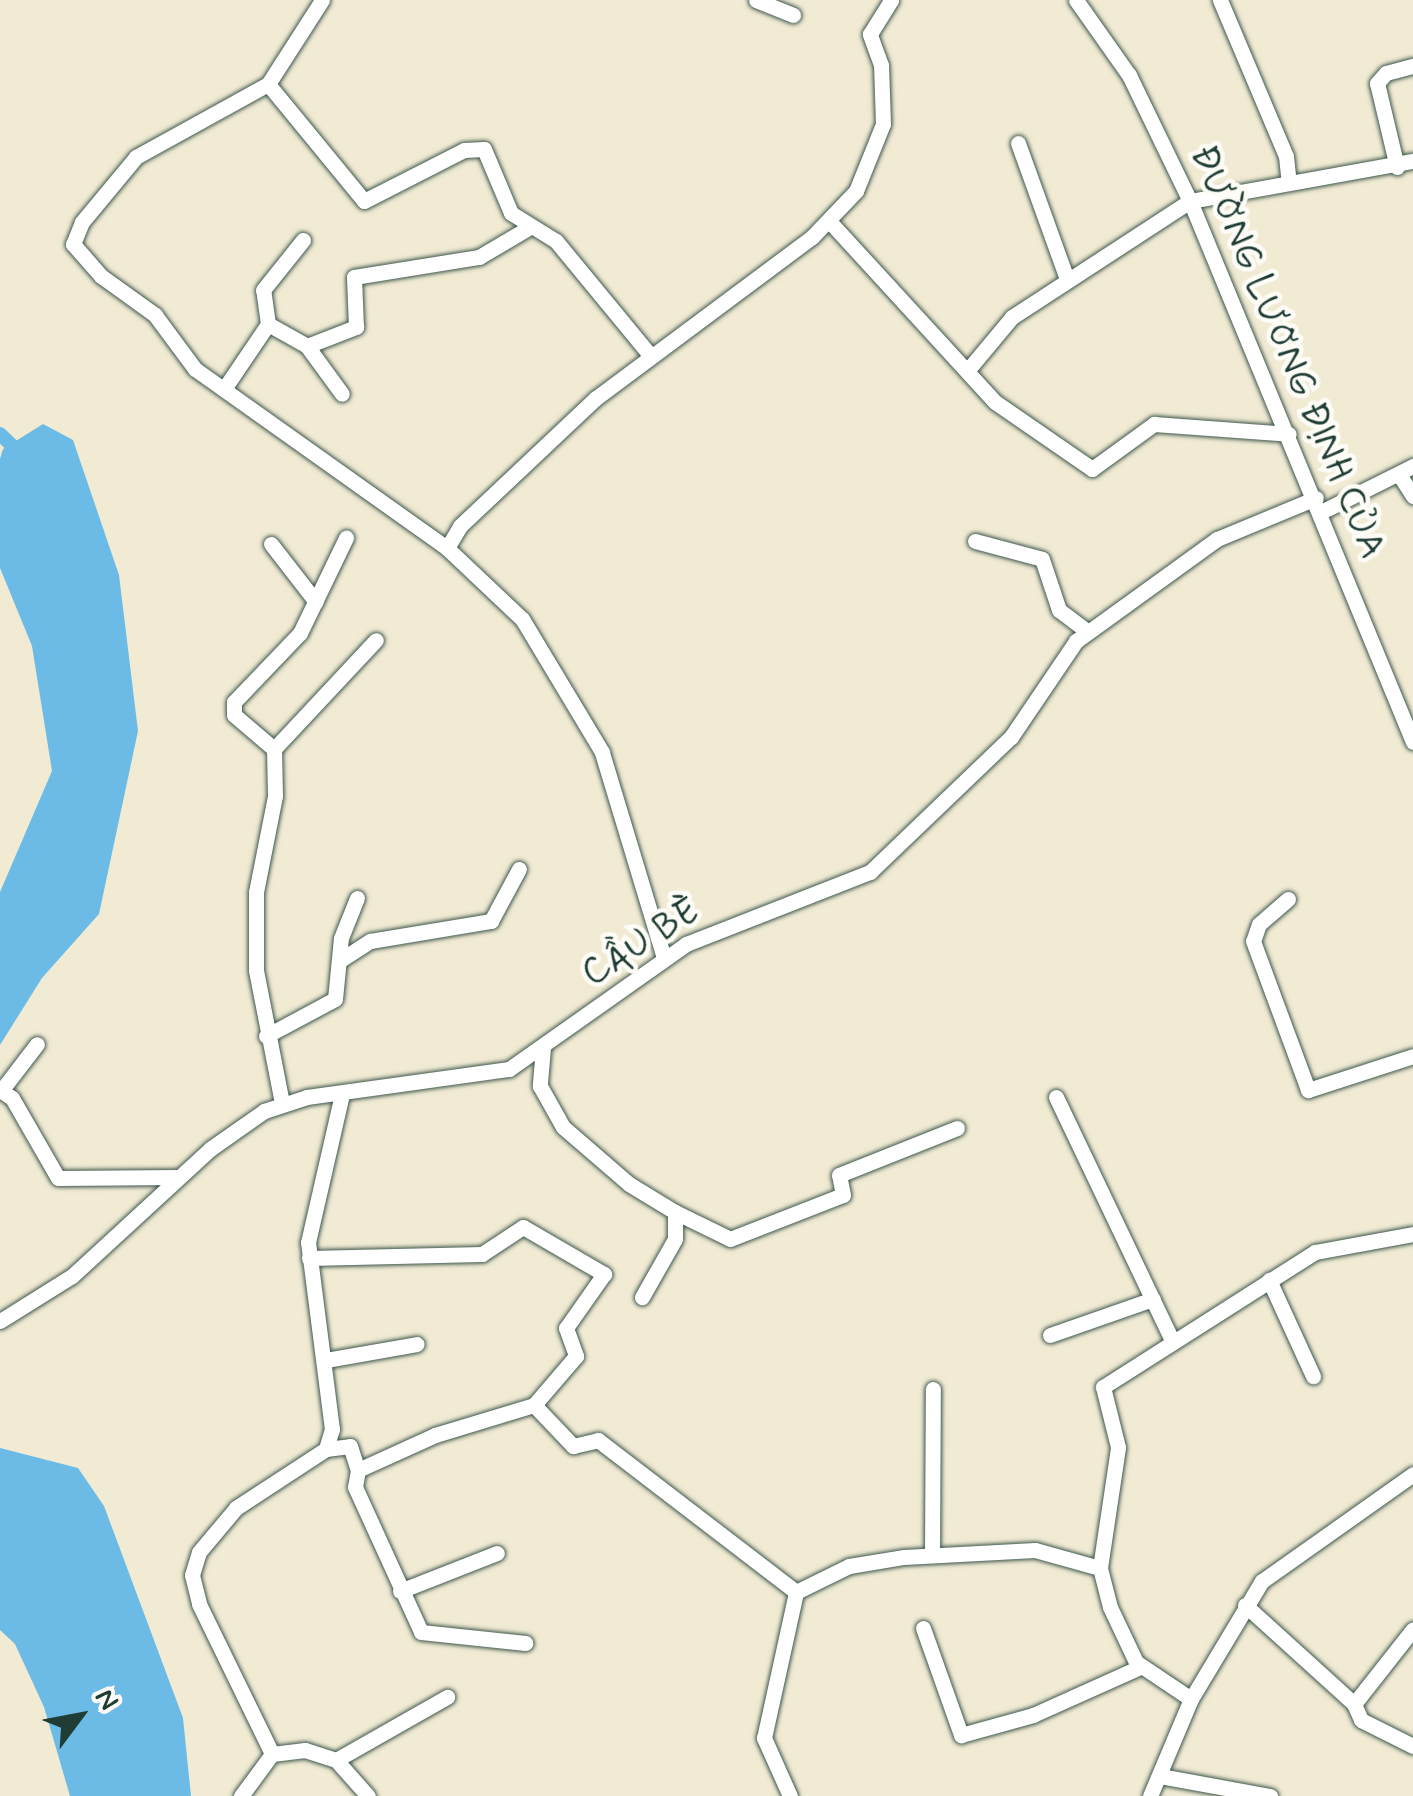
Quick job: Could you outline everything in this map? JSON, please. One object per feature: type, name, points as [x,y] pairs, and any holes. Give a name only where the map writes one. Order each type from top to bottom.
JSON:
[{"type":"street","points":[[322,0],[268,84],[148,148],[74,235],[88,264],[155,316],[195,369],[447,548],[522,619],[602,752],[664,958]]},
{"type":"street","points":[[756,0],[793,15]]},
{"type":"street","points":[[447,548],[460,526],[649,354],[830,222],[856,191],[879,144],[883,85],[870,34],[891,0]]},
{"type":"street","name":"ĐƯỜNG LƯƠNG ĐỊNH CỦA","points":[[1076,0],[1129,75],[1190,201],[1413,742]]},
{"type":"street","points":[[1220,0],[1286,156],[1289,183]]},
{"type":"street","points":[[967,371],[1012,317],[1066,276],[1190,201],[1405,164],[1377,83],[1386,73],[1413,66]]},
{"type":"street","points":[[268,84],[359,199],[370,202],[448,156],[480,146],[511,213],[556,241],[649,354]]},
{"type":"street","points":[[1018,143],[1066,276]]},
{"type":"street","points":[[830,222],[995,402],[1092,469],[1154,424],[1289,434]]},
{"type":"street","points":[[307,346],[356,326],[354,277],[479,257],[530,228]]},
{"type":"street","points":[[224,389],[268,324],[262,290],[303,240]]},
{"type":"street","points":[[268,324],[307,346],[342,394]]},
{"type":"street","points":[[1406,471],[1413,496]]},
{"type":"street","name":"CẦU BÈ","points":[[0,1320],[72,1276],[178,1176],[234,1130],[282,1104],[496,1072],[543,1048],[664,958],[705,934],[825,893],[886,861],[1010,737],[1062,658],[1088,632],[1217,539],[1406,471]]},
{"type":"street","points":[[274,749],[234,715],[234,702],[300,632],[346,538]]},
{"type":"street","points":[[975,541],[1042,558],[1059,610],[1088,632]]},
{"type":"street","points":[[271,544],[316,602]]},
{"type":"street","points":[[282,1104],[266,1036],[255,914],[276,796],[274,749],[376,640]]},
{"type":"street","points":[[338,961],[370,941],[491,921],[518,870]]},
{"type":"street","points":[[266,1036],[335,999],[338,961],[357,898]]},
{"type":"street","points":[[1288,898],[1259,924],[1252,941],[1308,1090],[1413,1056]]},
{"type":"street","points":[[37,1044],[2,1088],[58,1178],[178,1176]]},
{"type":"street","points":[[543,1048],[540,1086],[563,1126],[629,1184],[730,1239],[843,1196],[839,1176],[957,1128]]},
{"type":"street","points":[[326,1449],[332,1429],[326,1360],[309,1258],[310,1222],[342,1094]]},
{"type":"street","points":[[1056,1097],[1172,1340]]},
{"type":"street","points":[[642,1296],[675,1238],[676,1212]]},
{"type":"street","points":[[309,1258],[470,1255],[523,1227],[604,1274],[566,1328],[576,1356],[534,1405],[436,1435],[358,1470]]},
{"type":"street","points":[[1190,1699],[1140,1667],[1118,1628],[1100,1568],[1118,1447],[1104,1387],[1172,1340],[1324,1248],[1413,1234]]},
{"type":"street","points":[[1269,1280],[1313,1376]]},
{"type":"street","points":[[1050,1335],[1152,1299]]},
{"type":"street","points":[[326,1360],[416,1344]]},
{"type":"street","points":[[932,1555],[933,1389]]},
{"type":"street","points":[[534,1405],[574,1446],[598,1440],[796,1592]]},
{"type":"street","points":[[272,1754],[199,1604],[193,1565],[236,1508],[326,1449],[350,1446],[358,1470],[355,1488],[421,1632],[525,1643]]},
{"type":"street","points":[[1150,1796],[1190,1699],[1246,1605],[1276,1566],[1413,1474]]},
{"type":"street","points":[[796,1592],[848,1566],[932,1555],[1035,1550],[1100,1568]]},
{"type":"street","points":[[400,1591],[498,1553]]},
{"type":"street","points":[[790,1796],[764,1738],[796,1592]]},
{"type":"street","points":[[1246,1605],[1354,1704],[1362,1720],[1413,1746]]},
{"type":"street","points":[[924,1628],[961,1735],[1033,1715],[1140,1667]]},
{"type":"street","points":[[1354,1704],[1413,1629]]},
{"type":"street","points":[[336,1760],[447,1697]]},
{"type":"street","points":[[242,1796],[272,1754],[305,1750],[336,1760],[368,1796]]},
{"type":"street","points":[[1160,1776],[1203,1790],[1270,1796]]},
{"type":"water","points":[[43,424],[73,440],[119,575],[138,731],[99,914],[42,978],[0,1045],[0,892],[52,771],[32,646],[0,568],[0,459],[3,449]]},
{"type":"water","points":[[0,1448],[78,1468],[104,1506],[183,1718],[191,1796],[70,1796],[44,1707],[15,1644],[0,1630]]},
{"type":"waterway","points":[[0,434],[22,455]]}]
